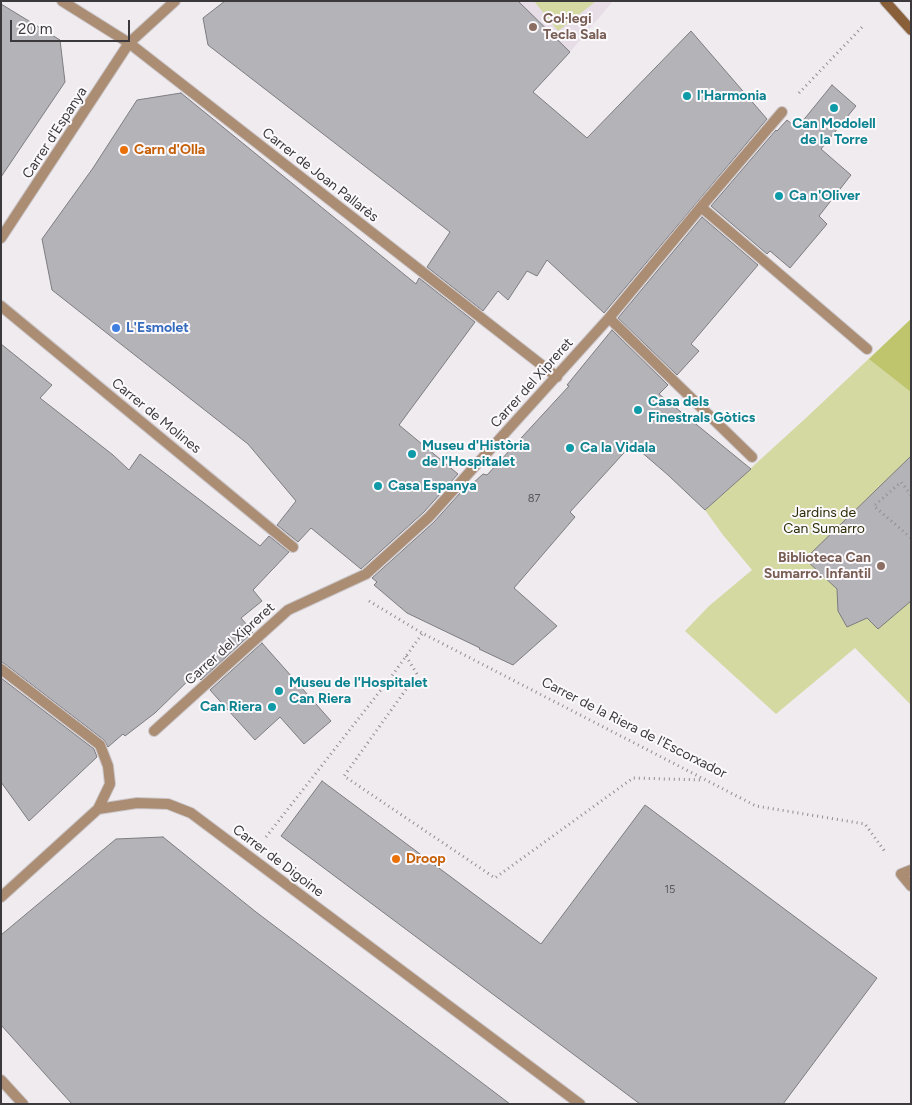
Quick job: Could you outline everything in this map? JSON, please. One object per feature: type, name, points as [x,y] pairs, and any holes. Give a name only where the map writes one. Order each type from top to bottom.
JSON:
[{"type":"street","name":"Carrer de Joan Pallarès","points":[[62,1],[129,43],[557,377]]},
{"type":"street","name":"Carrer d'Espanya","points":[[1,238],[129,43],[175,1]]},
{"type":"street","points":[[885,1],[911,30]]},
{"type":"street","name":"Carrer del Xipreret","points":[[154,732],[288,610],[366,574],[429,516],[609,318],[701,206],[782,112]]},
{"type":"street","points":[[701,206],[867,349]]},
{"type":"street","name":"Carrer de Molines","points":[[1,306],[293,547]]},
{"type":"street","points":[[609,318],[752,457]]},
{"type":"street","points":[[1,669],[100,745],[108,766],[110,784],[98,809],[1,897]]},
{"type":"street","name":"Carrer de Digoine","points":[[98,809],[137,803],[168,804],[191,813],[580,1104]]},
{"type":"street","points":[[906,872],[911,886]]},
{"type":"street","points":[[1,1080],[23,1104]]},
{"type":"path","points":[[782,112],[864,25]]},
{"type":"path","points":[[911,495],[901,482],[874,506],[911,538]]},
{"type":"path","name":"Carrer de la Riera de l'Escorxador","points":[[341,584],[422,633],[756,806],[865,824],[906,872]]},
{"type":"path","points":[[251,858],[422,633]]},
{"type":"path","points":[[406,656],[417,674],[344,776],[495,878],[633,778],[704,780]]},
{"type":"shaded area","points":[[454,1],[613,1],[570,52]]},
{"type":"green space","points":[[534,1],[596,1],[558,31]]},
{"type":"green space","name":"Jardins de Can Sumarro","points":[[911,319],[911,705],[855,648],[776,714],[685,631],[709,606],[752,570],[705,510]]},
{"type":"green space","points":[[911,319],[911,392],[869,359]]},
{"type":"building","points":[[225,1],[518,1],[570,52],[533,92],[587,138],[691,31],[767,119],[604,313],[547,260],[537,276],[527,271],[508,300],[498,291],[483,311],[427,267],[450,232],[208,45],[203,18]]},
{"type":"building","points":[[1,4],[60,40],[65,82],[1,177]]},
{"type":"building","name":"Ca n'Oliver","points":[[832,85],[856,106],[821,149],[851,175],[819,216],[827,224],[790,268],[770,251],[767,254],[711,206],[776,130],[787,120],[797,128]]},
{"type":"building","points":[[181,93],[416,284],[419,278],[475,322],[399,425],[458,474],[424,512],[361,569],[311,528],[298,542],[277,525],[296,501],[248,444],[52,290],[42,239],[93,168],[137,100]]},
{"type":"building","points":[[702,217],[758,265],[691,344],[699,351],[677,375],[618,318]]},
{"type":"building","points":[[612,330],[668,385],[659,394],[751,469],[705,510],[632,444],[570,512],[575,517],[514,588],[557,626],[513,665],[407,613],[374,585],[377,582],[372,578],[434,522],[469,483],[471,485],[483,474],[487,475],[569,386],[567,385]]},
{"type":"building","points":[[1,344],[52,385],[40,398],[113,455],[129,470],[140,454],[260,546],[269,536],[289,552],[253,590],[262,601],[241,618],[253,632],[201,680],[195,674],[155,713],[125,736],[123,734],[108,747],[104,740],[1,662]]},
{"type":"building","points":[[911,456],[911,601],[878,629],[867,618],[847,627],[838,611],[837,589],[805,559]]},
{"type":"building","name":"Can Riera","points":[[262,643],[331,721],[304,744],[280,717],[255,740],[210,690]]},
{"type":"building","points":[[1,678],[94,749],[97,757],[29,821],[1,782]]},
{"type":"building","points":[[322,781],[541,944],[645,805],[877,978],[783,1104],[640,1104],[281,836]]},
{"type":"building","points":[[163,837],[256,912],[510,1104],[72,1104],[1,1025],[1,935],[116,839]]},
{"type":"place","name":"Col·legi Tecla Sala","points":[[533,27]]},
{"type":"place","name":"l'Harmonia","points":[[687,96]]},
{"type":"place","name":"Can Modolell de la Torre","points":[[834,108]]},
{"type":"place","name":"Carn d'Olla","points":[[124,150]]},
{"type":"place","name":"Ca n'Oliver","points":[[779,196]]},
{"type":"place","name":"L'Esmolet","points":[[116,328]]},
{"type":"place","name":"Casa dels Finestrals Gòtics","points":[[638,410]]},
{"type":"place","name":"Ca la Vidala","points":[[570,448]]},
{"type":"place","name":"Museu d'Història de l'Hospitalet","points":[[412,454]]},
{"type":"place","name":"Casa Espanya","points":[[378,486]]},
{"type":"place","name":"Biblioteca Can Sumarro. Infantil","points":[[881,566]]},
{"type":"place","name":"Museu de l'Hospitalet Can Riera","points":[[279,691]]},
{"type":"place","name":"Can Riera","points":[[272,707]]},
{"type":"place","name":"Droop","points":[[396,859]]}]
